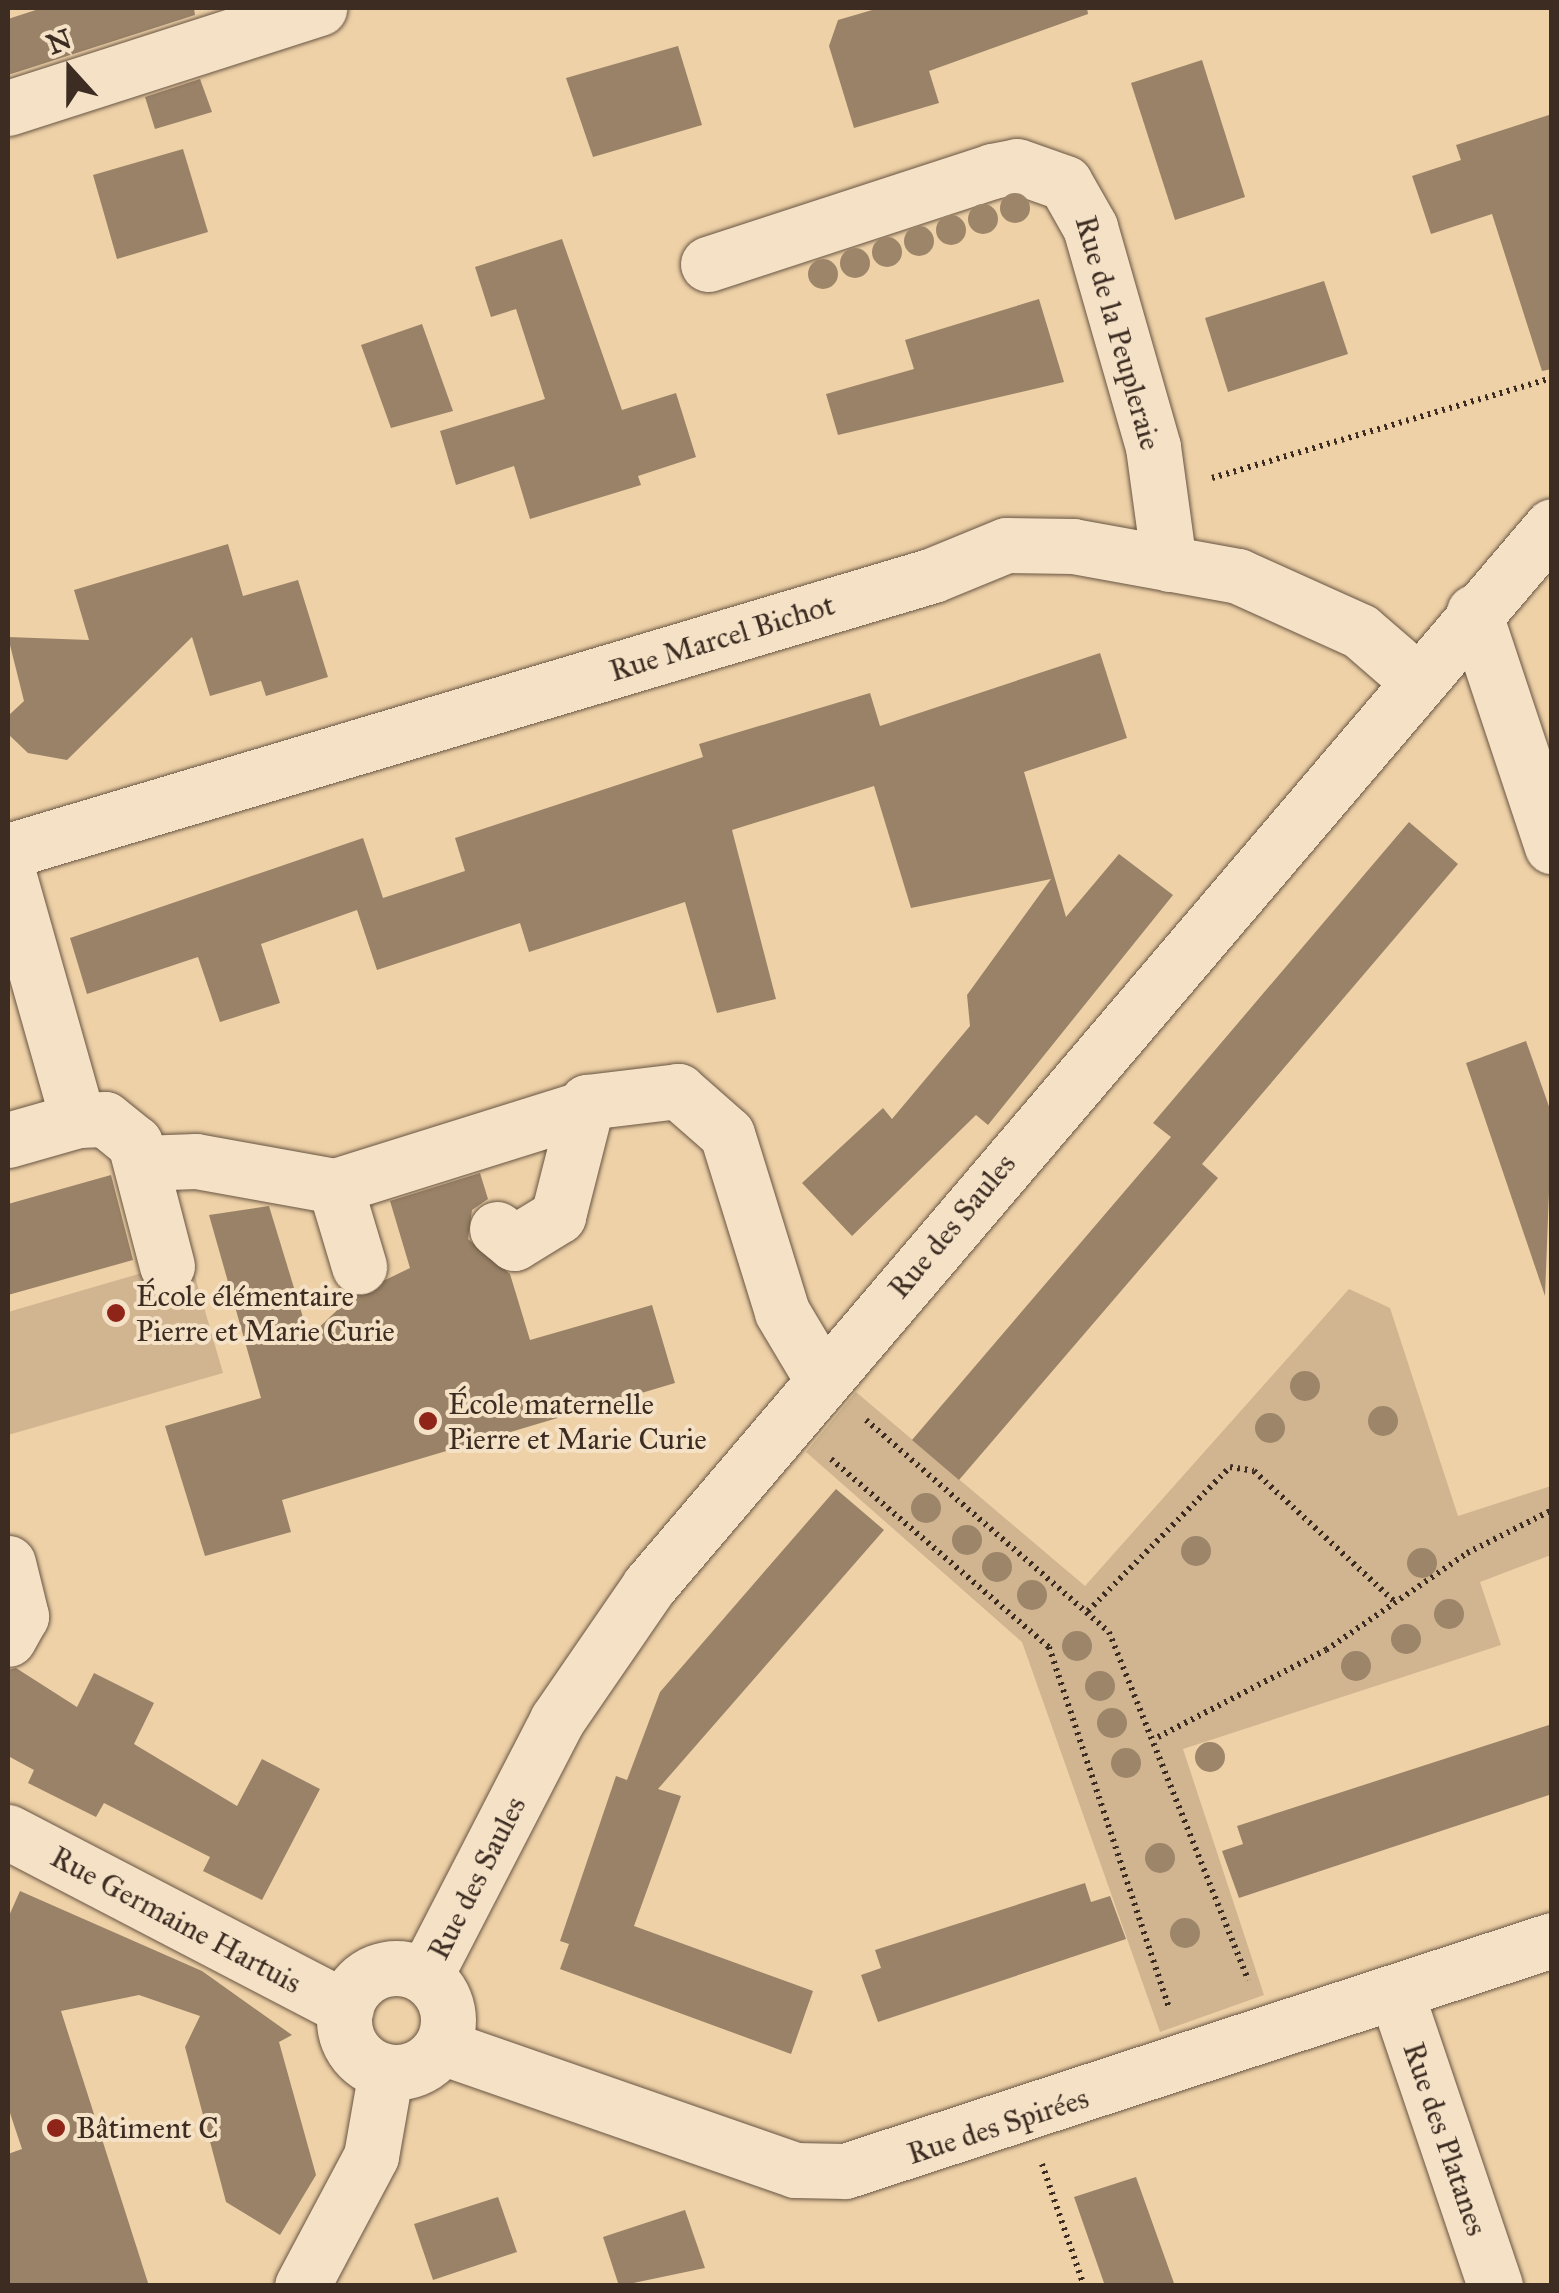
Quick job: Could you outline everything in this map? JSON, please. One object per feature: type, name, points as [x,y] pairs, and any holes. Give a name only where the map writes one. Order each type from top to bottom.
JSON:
[{"type":"street","points":[[8,108],[318,8]]},
{"type":"street","name":"Rue de la Peupleraie","points":[[708,264],[992,171],[1017,166],[1065,183],[1090,227],[1153,446],[1169,564]]},
{"type":"street","name":"Rue des Saules","points":[[425,1976],[558,1720],[648,1586],[839,1396],[1474,612],[1552,526]]},
{"type":"street","name":"Rue Marcel Bichot","points":[[8,851],[933,576],[1006,546],[1169,564],[1304,600],[1360,631],[1418,682]]},
{"type":"street","points":[[1474,612],[1552,846]]},
{"type":"street","points":[[8,873],[78,1120]]},
{"type":"street","points":[[142,1163],[196,1160],[334,1186],[652,1088],[678,1090],[718,1118],[782,1312],[839,1396]]},
{"type":"street","points":[[497,1229],[514,1243],[558,1216],[570,1198],[580,1109]]},
{"type":"street","points":[[8,1140],[78,1120],[123,1127],[142,1163],[167,1266]]},
{"type":"street","points":[[334,1186],[359,1266]]},
{"type":"street","points":[[8,1563],[21,1616],[8,1638]]},
{"type":"street","name":"Rue Germaine Hartuis","points":[[8,1832],[346,2008]]},
{"type":"street","name":"Rue des Spirées","points":[[442,2047],[794,2170],[845,2171],[1552,1940]]},
{"type":"street","points":[[377,1972],[425,1976],[446,2004],[442,2047],[418,2068],[386,2071],[352,2048],[346,2008],[377,1972]]},
{"type":"street","name":"Rue des Platanes","points":[[1396,1993],[1494,2286]]},
{"type":"street","points":[[302,2286],[371,2156],[386,2071]]},
{"type":"path","points":[[1199,480],[1552,378]]},
{"type":"path","points":[[839,1396],[1110,1632],[1158,1738],[1252,1991]]},
{"type":"path","points":[[822,1452],[1049,1647],[1173,2018]]},
{"type":"path","points":[[1088,1611],[1230,1467],[1254,1471],[1395,1602]]},
{"type":"path","points":[[1158,1738],[1552,1510]]},
{"type":"path","points":[[1036,2145],[1084,2286]]},
{"type":"shaded area","points":[[190,1259],[223,1373],[8,1435],[8,1312]]},
{"type":"shaded area","points":[[1349,1289],[1390,1308],[1458,1516],[1551,1486],[1551,1555],[1480,1582],[1501,1645],[1183,1749],[1264,1995],[1160,2032],[1022,1642],[806,1452],[856,1392],[1085,1586]]},
{"type":"building","points":[[42,8],[194,8],[195,15],[8,75],[8,19]]},
{"type":"building","points":[[879,8],[1087,8],[1088,14],[929,71],[939,103],[854,128],[829,46],[838,20]]},
{"type":"building","points":[[678,46],[702,125],[593,157],[566,78]]},
{"type":"building","points":[[1202,60],[1245,197],[1175,220],[1131,83]]},
{"type":"building","points":[[200,79],[212,112],[155,129],[145,97]]},
{"type":"building","points":[[1552,114],[1552,369],[1542,371],[1492,214],[1431,234],[1412,176],[1461,160],[1456,145]]},
{"type":"building","points":[[183,149],[208,232],[117,259],[93,175]]},
{"type":"building","points":[[562,239],[622,410],[676,393],[696,457],[638,476],[641,485],[530,519],[514,466],[456,485],[440,431],[545,399],[516,309],[491,317],[475,267]]},
{"type":"building","points":[[1324,281],[1348,354],[1228,392],[1205,318]]},
{"type":"building","points":[[1039,299],[1064,382],[838,435],[826,394],[914,369],[905,340]]},
{"type":"building","points":[[422,324],[453,411],[391,428],[361,345]]},
{"type":"building","points":[[228,544],[243,596],[298,580],[328,677],[266,696],[261,681],[210,696],[192,637],[67,760],[28,753],[8,734],[8,716],[24,701],[8,637],[89,640],[74,590]]},
{"type":"building","points":[[1100,653],[1127,738],[1024,772],[1066,917],[1119,854],[1173,895],[988,1125],[976,1115],[852,1236],[802,1183],[883,1108],[892,1119],[970,1026],[967,995],[1051,879],[911,908],[874,786],[732,830],[776,999],[717,1013],[685,902],[529,952],[520,923],[377,970],[357,910],[261,944],[280,1003],[220,1022],[198,957],[87,994],[70,938],[363,838],[383,898],[465,871],[455,838],[703,757],[699,744],[870,693],[880,726]]},
{"type":"building","points":[[1409,822],[1458,864],[1202,1164],[1218,1178],[959,1480],[912,1440],[1171,1137],[1153,1123]]},
{"type":"building","points":[[1526,1041],[1552,1115],[1545,1296],[1466,1063]]},
{"type":"building","points":[[480,1173],[488,1199],[472,1210],[468,1239],[510,1274],[530,1340],[652,1305],[675,1383],[282,1500],[291,1532],[205,1556],[165,1426],[261,1398],[209,1215],[269,1206],[309,1337],[352,1296],[410,1268],[390,1201]]},
{"type":"building","points":[[111,1175],[133,1260],[8,1295],[8,1204]]},
{"type":"building","points":[[836,1489],[884,1530],[658,1789],[681,1796],[634,1926],[813,1991],[791,2054],[560,1969],[569,1944],[560,1941],[616,1776],[627,1780],[660,1692]]},
{"type":"building","points":[[16,1668],[77,1707],[94,1673],[154,1703],[134,1744],[237,1806],[262,1759],[320,1789],[262,1900],[203,1871],[210,1857],[104,1803],[96,1817],[28,1783],[34,1770],[8,1756],[8,1670]]},
{"type":"building","points":[[1552,1724],[1552,1794],[1239,1898],[1222,1851],[1243,1844],[1237,1826]]},
{"type":"building","points":[[1085,1883],[1091,1902],[1110,1896],[1126,1939],[878,2022],[861,1975],[881,1968],[875,1950]]},
{"type":"building","points":[[20,1891],[202,1971],[292,2035],[279,2042],[316,2175],[280,2235],[226,2202],[185,2047],[200,2016],[139,1995],[61,2011],[149,2286],[8,2286],[8,2154],[22,2149],[8,2107],[8,1918]]},
{"type":"building","points":[[1136,2177],[1175,2286],[1105,2286],[1074,2197]]},
{"type":"building","points":[[498,2197],[517,2252],[433,2280],[414,2224]]},
{"type":"building","points":[[685,2210],[705,2268],[619,2286],[603,2237]]},
{"type":"place","name":"École élémentaire Pierre et Marie Curie","points":[[116,1313]]},
{"type":"place","name":"École maternelle Pierre et Marie Curie","points":[[428,1421]]},
{"type":"place","name":"Bâtiment C","points":[[56,2128]]}]
